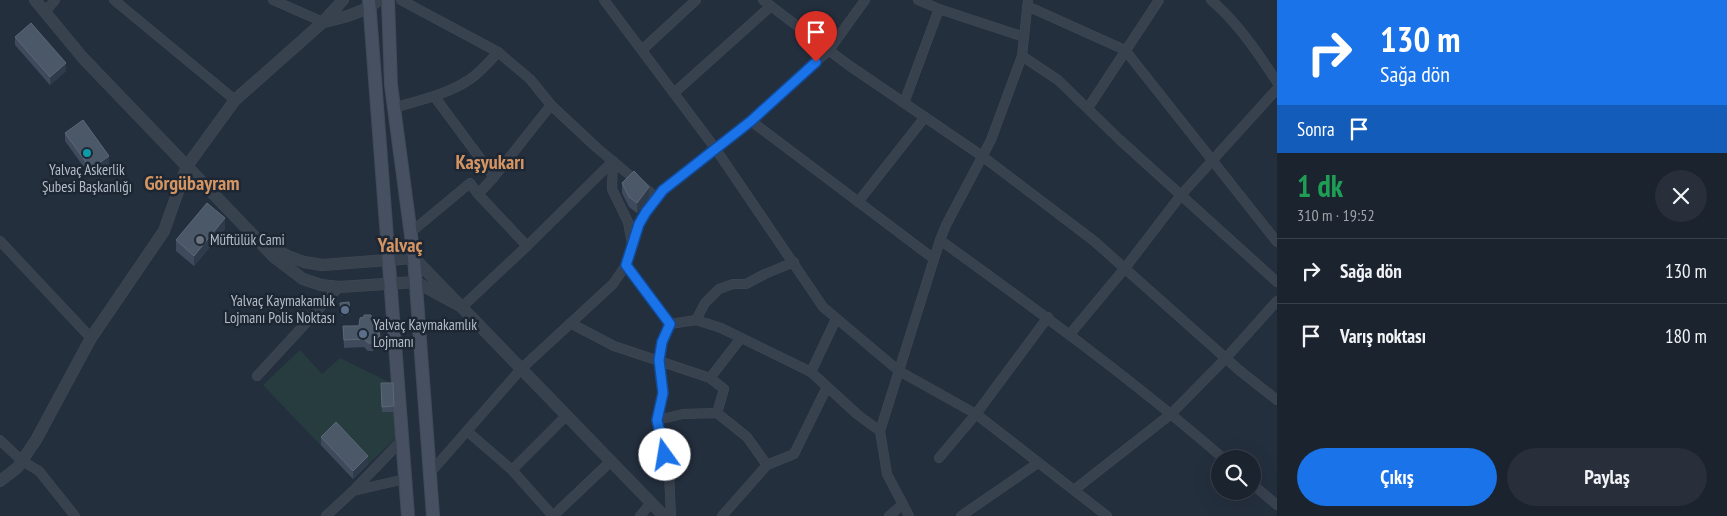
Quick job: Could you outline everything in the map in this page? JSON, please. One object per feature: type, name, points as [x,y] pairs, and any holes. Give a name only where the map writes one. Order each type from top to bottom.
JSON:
[{"type":"main road","points":[[388,0],[391,85],[414,258],[433,516]]},
{"type":"main road","points":[[372,2],[388,261],[408,516]]},
{"type":"street","points":[[34,0],[84,58],[274,257],[303,278],[321,285],[340,287],[416,282],[462,307]]},
{"type":"street","points":[[45,12],[55,0]]},
{"type":"street","points":[[114,0],[236,100]]},
{"type":"street","points":[[273,0],[323,22],[346,17],[372,2]]},
{"type":"street","points":[[0,480],[17,468],[36,440],[91,338],[164,231],[187,166],[236,100],[323,22],[343,0]]},
{"type":"street","points":[[401,0],[498,52],[530,79],[551,105],[657,198]]},
{"type":"street","points":[[604,0],[715,148],[823,307],[899,372],[976,414],[1107,516]]},
{"type":"street","points":[[642,50],[696,0]]},
{"type":"street","points":[[918,0],[939,9],[1024,37]]},
{"type":"street","points":[[1088,108],[1159,0]]},
{"type":"street","points":[[1212,0],[1253,46],[1277,82]]},
{"type":"street","points":[[430,473],[521,369],[612,284],[626,265],[639,224],[663,190],[751,121],[829,50],[861,2]]},
{"type":"street","points":[[674,93],[767,3],[829,50],[982,156],[1094,240],[1226,358],[1277,400]]},
{"type":"street","points":[[909,516],[886,474],[880,431],[940,240],[991,140],[1022,56],[1028,3],[1125,50],[1277,242]]},
{"type":"street","points":[[904,103],[939,9]]},
{"type":"street","points":[[394,108],[434,96],[467,82],[498,52]]},
{"type":"street","points":[[1022,56],[1058,80],[1277,282]]},
{"type":"street","points":[[1070,334],[1125,268],[1181,195],[1277,89]]},
{"type":"street","points":[[434,96],[494,176]]},
{"type":"street","points":[[478,194],[551,105]]},
{"type":"street","points":[[858,202],[925,117]]},
{"type":"street","points":[[751,121],[934,260]]},
{"type":"street","points":[[613,161],[612,189],[628,222],[632,245]]},
{"type":"street","points":[[462,307],[613,161]]},
{"type":"street","points":[[410,232],[470,183],[527,246]]},
{"type":"street","points":[[256,236],[288,256],[313,264],[322,265],[414,258],[664,516]]},
{"type":"street","points":[[940,240],[1048,317],[1213,450]]},
{"type":"street","points":[[0,241],[91,338]]},
{"type":"street","points":[[696,320],[705,303],[719,289],[733,284],[746,284],[794,262]]},
{"type":"street","points":[[626,265],[670,324]]},
{"type":"street","points":[[257,376],[340,287]]},
{"type":"street","points":[[1074,490],[1171,414],[1226,358],[1277,301]]},
{"type":"street","points":[[940,458],[976,414],[1048,317]]},
{"type":"street","points":[[811,372],[836,319]]},
{"type":"street","points":[[670,324],[696,320],[720,328],[811,372],[858,415],[880,431]]},
{"type":"street","points":[[570,323],[614,346],[710,378],[724,389],[716,413]]},
{"type":"street","points":[[670,324],[662,342],[659,360],[663,393],[657,420],[669,473],[671,516]]},
{"type":"street","points":[[710,378],[741,338]]},
{"type":"street","points":[[722,516],[767,465],[794,454],[827,387]]},
{"type":"street","points":[[657,420],[684,414],[716,413],[747,436],[767,465]]},
{"type":"street","points":[[512,470],[566,416]]},
{"type":"street","points":[[467,431],[512,470],[553,516],[610,462]]},
{"type":"street","points":[[0,440],[22,461],[39,471],[75,516]]},
{"type":"street","points":[[326,516],[402,440]]},
{"type":"street","points":[[961,516],[1038,463]]},
{"type":"street","points":[[353,491],[405,479]]},
{"type":"street","points":[[1261,492],[1277,505]]},
{"type":"street","points":[[640,516],[651,503]]},
{"type":"street","points":[[889,516],[903,504]]},
{"type":"green space","points":[[300,350],[322,374],[340,358],[393,384],[396,438],[353,479],[263,385]]},
{"type":"building","points":[[31,23],[66,63],[50,77],[15,37]]},
{"type":"building","name":"Yalvaç Askerlik Şubesi Başkanlığı","points":[[83,120],[109,156],[91,169],[65,133]]},
{"type":"building","points":[[634,171],[649,187],[637,203],[629,197],[622,183]]},
{"type":"building","points":[[207,203],[225,218],[194,256],[176,240]]},
{"type":"building","name":"Yalvaç Kaymakamlık Lojmanı Polis Noktası","points":[[349,302],[350,312],[341,313],[340,303]]},
{"type":"building","points":[[364,315],[371,315],[372,325],[375,325],[375,329],[379,329],[380,338],[377,338],[373,343],[368,343],[364,339],[344,340],[343,326],[359,326],[360,318],[364,317]]},
{"type":"building","points":[[381,383],[393,383],[394,406],[382,407]]},
{"type":"building","points":[[336,422],[368,456],[353,471],[321,437]]},
{"type":"place","name":"Yalvaç Askerlik Şubesi Başkanlığı","points":[[87,153]]},
{"type":"place","name":"Müftülük Cami","points":[[200,240]]},
{"type":"place","name":"Yalvaç Kaymakamlık Lojmanı Polis Noktası","points":[[345,310]]},
{"type":"place","name":"Yalvaç Kaymakamlık Lojmanı","points":[[363,334]]},
{"type":"district","name":"Kaşyukarı","points":[[490,162]]},
{"type":"district","name":"Görgübayram","points":[[192,183]]},
{"type":"district","name":"Yalvaç","points":[[400,245]]},
{"type":"route","points":[[665,455],[657,420],[663,393],[659,360],[662,342],[670,324],[626,265],[639,224],[663,190],[751,121],[816,62]]}]
